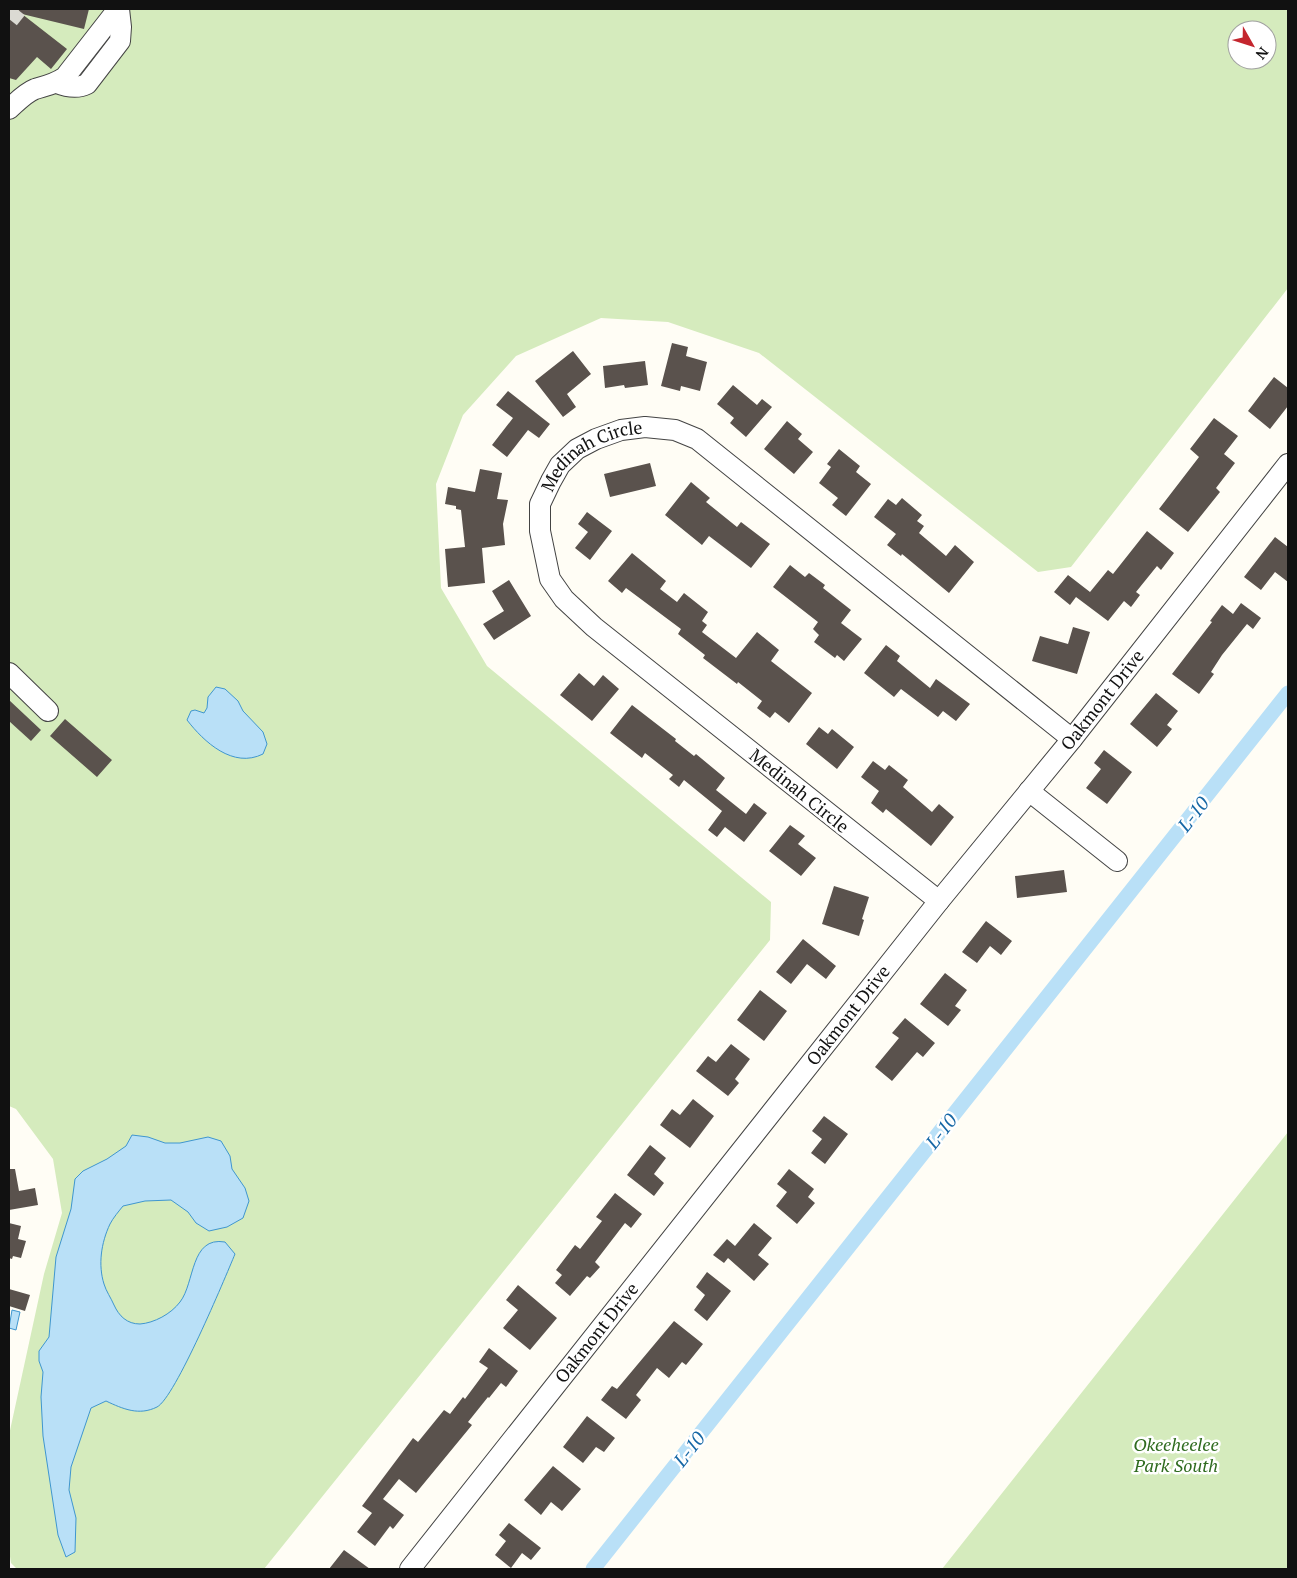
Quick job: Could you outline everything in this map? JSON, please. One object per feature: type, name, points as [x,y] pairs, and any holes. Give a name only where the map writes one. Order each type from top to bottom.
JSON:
[{"type":"street","points":[[9,109],[24,95],[57,83],[65,76],[118,9]]},
{"type":"street","name":"Medinah Circle","points":[[939,902],[594,627],[564,599],[550,579],[540,531],[540,504],[560,466],[577,449],[596,439],[621,430],[645,427],[674,430],[698,439],[1072,740]]},
{"type":"street","name":"Oakmont Drive","points":[[410,1569],[939,902],[1072,740],[1288,464]]},
{"type":"street","points":[[9,673],[48,711]]},
{"type":"street","points":[[1030,791],[1117,861]]},
{"type":"green space","points":[[9,9],[1288,9],[1288,288],[1071,567],[1038,572],[759,353],[668,322],[601,318],[516,356],[463,415],[436,484],[441,588],[487,666],[771,902],[770,940],[264,1569],[17,1569],[11,1563],[9,1550],[9,1435],[44,1274],[62,1213],[53,1159],[16,1109],[9,1106]]},
{"type":"green space","name":"Okeeheelee Park South","points":[[1288,1132],[1288,1569],[942,1569]]},
{"type":"water","points":[[216,687],[225,689],[238,701],[243,711],[263,732],[267,744],[263,754],[252,758],[230,756],[202,737],[187,720],[191,711],[195,710],[204,713],[207,708],[208,697]]},
{"type":"water","points":[[132,1135],[148,1137],[165,1143],[180,1143],[208,1137],[221,1141],[230,1156],[232,1169],[245,1188],[249,1201],[243,1218],[227,1227],[209,1231],[196,1223],[188,1212],[171,1200],[145,1201],[123,1206],[110,1224],[101,1254],[102,1277],[107,1292],[118,1313],[127,1321],[135,1324],[156,1320],[167,1314],[180,1302],[185,1294],[199,1253],[205,1246],[214,1242],[225,1242],[235,1254],[187,1361],[165,1399],[157,1407],[144,1411],[125,1409],[106,1401],[91,1408],[71,1467],[69,1490],[76,1518],[75,1552],[66,1557],[58,1535],[43,1436],[41,1397],[43,1372],[39,1361],[39,1351],[49,1337],[56,1257],[71,1209],[75,1179],[83,1171],[107,1159],[126,1146]]},
{"type":"water","points":[[12,1310],[20,1312],[16,1330],[9,1328]]},
{"type":"building","points":[[9,9],[19,11],[19,9],[89,9],[84,29],[22,14],[67,49],[51,69],[37,57],[16,80],[9,78]]},
{"type":"building","points":[[672,343],[688,347],[686,356],[707,362],[700,391],[681,386],[680,391],[661,386]]},
{"type":"building","points":[[573,351],[591,374],[567,394],[576,407],[563,417],[535,381]]},
{"type":"building","points":[[645,361],[648,385],[625,388],[624,385],[605,388],[603,366]]},
{"type":"building","points":[[1274,377],[1288,388],[1288,406],[1270,429],[1248,411]]},
{"type":"building","points":[[733,385],[757,405],[762,399],[772,407],[746,437],[730,423],[734,418],[717,404]]},
{"type":"building","points":[[508,391],[550,424],[539,438],[528,430],[507,457],[492,445],[513,418],[496,405]]},
{"type":"building","points":[[1214,418],[1238,436],[1224,454],[1235,463],[1216,488],[1220,492],[1188,532],[1159,509],[1199,457],[1190,449]]},
{"type":"building","points":[[787,421],[802,434],[798,439],[813,452],[794,474],[764,449]]},
{"type":"building","points":[[839,449],[860,466],[856,472],[871,484],[846,516],[832,505],[838,498],[819,483],[831,467],[827,464]]},
{"type":"building","points":[[650,463],[656,486],[610,497],[604,474]]},
{"type":"building","points":[[480,469],[502,473],[497,499],[508,500],[503,524],[505,545],[482,548],[485,583],[448,587],[445,549],[465,547],[461,510],[456,509],[456,506],[445,504],[448,487],[475,492]]},
{"type":"building","points":[[691,482],[710,498],[706,502],[737,527],[741,522],[770,544],[751,568],[709,536],[702,545],[665,515]]},
{"type":"building","points":[[902,498],[922,515],[917,521],[924,526],[919,533],[946,556],[955,545],[974,562],[949,593],[902,554],[901,556],[887,545],[896,534],[874,517],[888,499],[896,505]]},
{"type":"building","points":[[587,512],[612,531],[590,560],[575,548],[588,532],[578,524]]},
{"type":"building","points":[[1147,531],[1174,553],[1161,570],[1157,566],[1136,592],[1140,595],[1131,607],[1124,601],[1108,621],[1076,597],[1070,605],[1054,592],[1068,575],[1090,592],[1108,570],[1113,574]]},
{"type":"building","points":[[1275,537],[1288,547],[1288,582],[1275,572],[1261,590],[1244,577]]},
{"type":"building","points":[[632,553],[666,581],[660,589],[677,602],[684,593],[708,612],[702,621],[707,625],[702,632],[736,658],[757,632],[779,650],[771,661],[812,693],[789,723],[775,712],[770,718],[757,708],[762,701],[703,658],[705,655],[678,634],[681,629],[626,588],[622,593],[608,581]]},
{"type":"building","points":[[790,565],[805,577],[809,573],[825,585],[823,588],[851,610],[841,623],[862,639],[844,661],[837,655],[835,658],[814,642],[819,635],[813,629],[818,622],[773,587]]},
{"type":"building","points":[[509,580],[531,616],[494,640],[483,624],[504,611],[492,591]]},
{"type":"building","points":[[1241,603],[1261,618],[1253,629],[1247,624],[1222,655],[1211,672],[1214,674],[1199,694],[1172,674],[1212,622],[1210,621],[1222,605],[1233,614]]},
{"type":"building","points":[[1073,627],[1090,632],[1077,674],[1032,661],[1040,636],[1068,644]]},
{"type":"building","points":[[886,645],[900,656],[897,661],[930,688],[936,679],[970,704],[956,721],[943,711],[938,717],[901,689],[894,697],[864,673]]},
{"type":"building","points":[[579,673],[594,686],[603,675],[619,689],[592,721],[560,695]]},
{"type":"building","points":[[1156,693],[1178,711],[1167,725],[1172,729],[1157,747],[1130,724]]},
{"type":"building","points":[[9,700],[41,730],[31,741],[9,721]]},
{"type":"building","points":[[632,705],[676,739],[675,741],[694,756],[696,754],[725,778],[716,790],[746,814],[754,803],[767,813],[744,842],[725,827],[717,837],[708,830],[722,811],[684,780],[679,787],[669,779],[673,775],[645,753],[642,758],[610,733]]},
{"type":"building","points":[[65,719],[112,760],[97,777],[50,736]]},
{"type":"building","points":[[819,727],[828,734],[832,729],[854,747],[837,769],[806,744]]},
{"type":"building","points":[[1104,750],[1132,772],[1107,804],[1086,788],[1101,769],[1094,763]]},
{"type":"building","points":[[873,761],[885,770],[889,765],[908,780],[903,787],[932,812],[939,804],[954,817],[931,846],[886,809],[883,813],[871,803],[879,791],[861,777]]},
{"type":"building","points":[[790,825],[805,836],[798,844],[816,858],[801,876],[769,851]]},
{"type":"building","points":[[1064,870],[1067,892],[1017,898],[1015,876]]},
{"type":"building","points":[[834,886],[869,897],[859,936],[822,924]]},
{"type":"building","points":[[986,921],[1012,941],[1001,955],[990,946],[977,963],[962,952]]},
{"type":"building","points":[[803,939],[836,966],[826,979],[807,964],[791,984],[776,972]]},
{"type":"building","points":[[945,973],[967,990],[955,1006],[961,1010],[948,1026],[920,1004]]},
{"type":"building","points":[[760,990],[787,1011],[764,1041],[737,1020]]},
{"type":"building","points":[[905,1018],[935,1043],[923,1057],[917,1052],[892,1081],[875,1067],[899,1038],[892,1033]]},
{"type":"building","points":[[731,1044],[750,1059],[735,1079],[739,1083],[728,1096],[696,1071],[708,1056],[716,1062]]},
{"type":"building","points":[[693,1099],[714,1116],[690,1148],[660,1125],[672,1109],[680,1115]]},
{"type":"building","points":[[824,1116],[848,1134],[825,1164],[811,1153],[822,1139],[812,1131]]},
{"type":"building","points":[[650,1145],[666,1158],[654,1174],[664,1183],[654,1196],[627,1175]]},
{"type":"building","points":[[9,1169],[15,1169],[19,1191],[35,1188],[38,1205],[9,1210]]},
{"type":"building","points":[[789,1169],[814,1189],[808,1197],[815,1203],[797,1224],[776,1206],[787,1192],[777,1184]]},
{"type":"building","points":[[615,1193],[642,1214],[631,1228],[625,1223],[595,1262],[600,1267],[590,1278],[587,1276],[570,1296],[555,1283],[562,1275],[556,1270],[575,1245],[580,1249],[602,1221],[596,1217]]},
{"type":"building","points":[[9,1223],[21,1226],[18,1239],[26,1241],[21,1258],[13,1256],[12,1259],[9,1258]]},
{"type":"building","points":[[754,1223],[772,1238],[758,1255],[769,1264],[754,1281],[728,1258],[724,1263],[713,1255],[727,1239],[735,1246]]},
{"type":"building","points":[[707,1272],[731,1291],[707,1321],[694,1310],[705,1295],[696,1287]]},
{"type":"building","points":[[518,1285],[557,1318],[530,1350],[503,1328],[518,1310],[506,1300]]},
{"type":"building","points":[[9,1289],[30,1295],[25,1311],[9,1306]]},
{"type":"building","points":[[674,1321],[703,1344],[686,1365],[682,1362],[669,1378],[657,1368],[636,1395],[641,1400],[626,1419],[601,1400],[612,1386],[617,1389]]},
{"type":"building","points":[[489,1348],[518,1371],[506,1387],[501,1383],[488,1397],[468,1422],[472,1425],[416,1493],[399,1479],[383,1499],[404,1515],[393,1529],[390,1526],[375,1546],[357,1532],[372,1513],[362,1506],[413,1438],[418,1442],[444,1410],[450,1414],[463,1397],[465,1399],[488,1368],[479,1362]]},
{"type":"building","points":[[587,1416],[615,1438],[604,1452],[596,1447],[583,1463],[563,1447]]},
{"type":"building","points":[[553,1466],[581,1489],[562,1511],[551,1502],[541,1515],[524,1500]]},
{"type":"building","points":[[509,1523],[541,1548],[531,1560],[522,1553],[511,1568],[495,1555],[506,1541],[499,1535]]},
{"type":"building","points":[[344,1550],[370,1569],[329,1569]]},
{"type":"waterway","name":"L-10","points":[[593,1569],[1288,693]]},
{"type":"tunnel","points":[[9,19],[17,9]]}]
